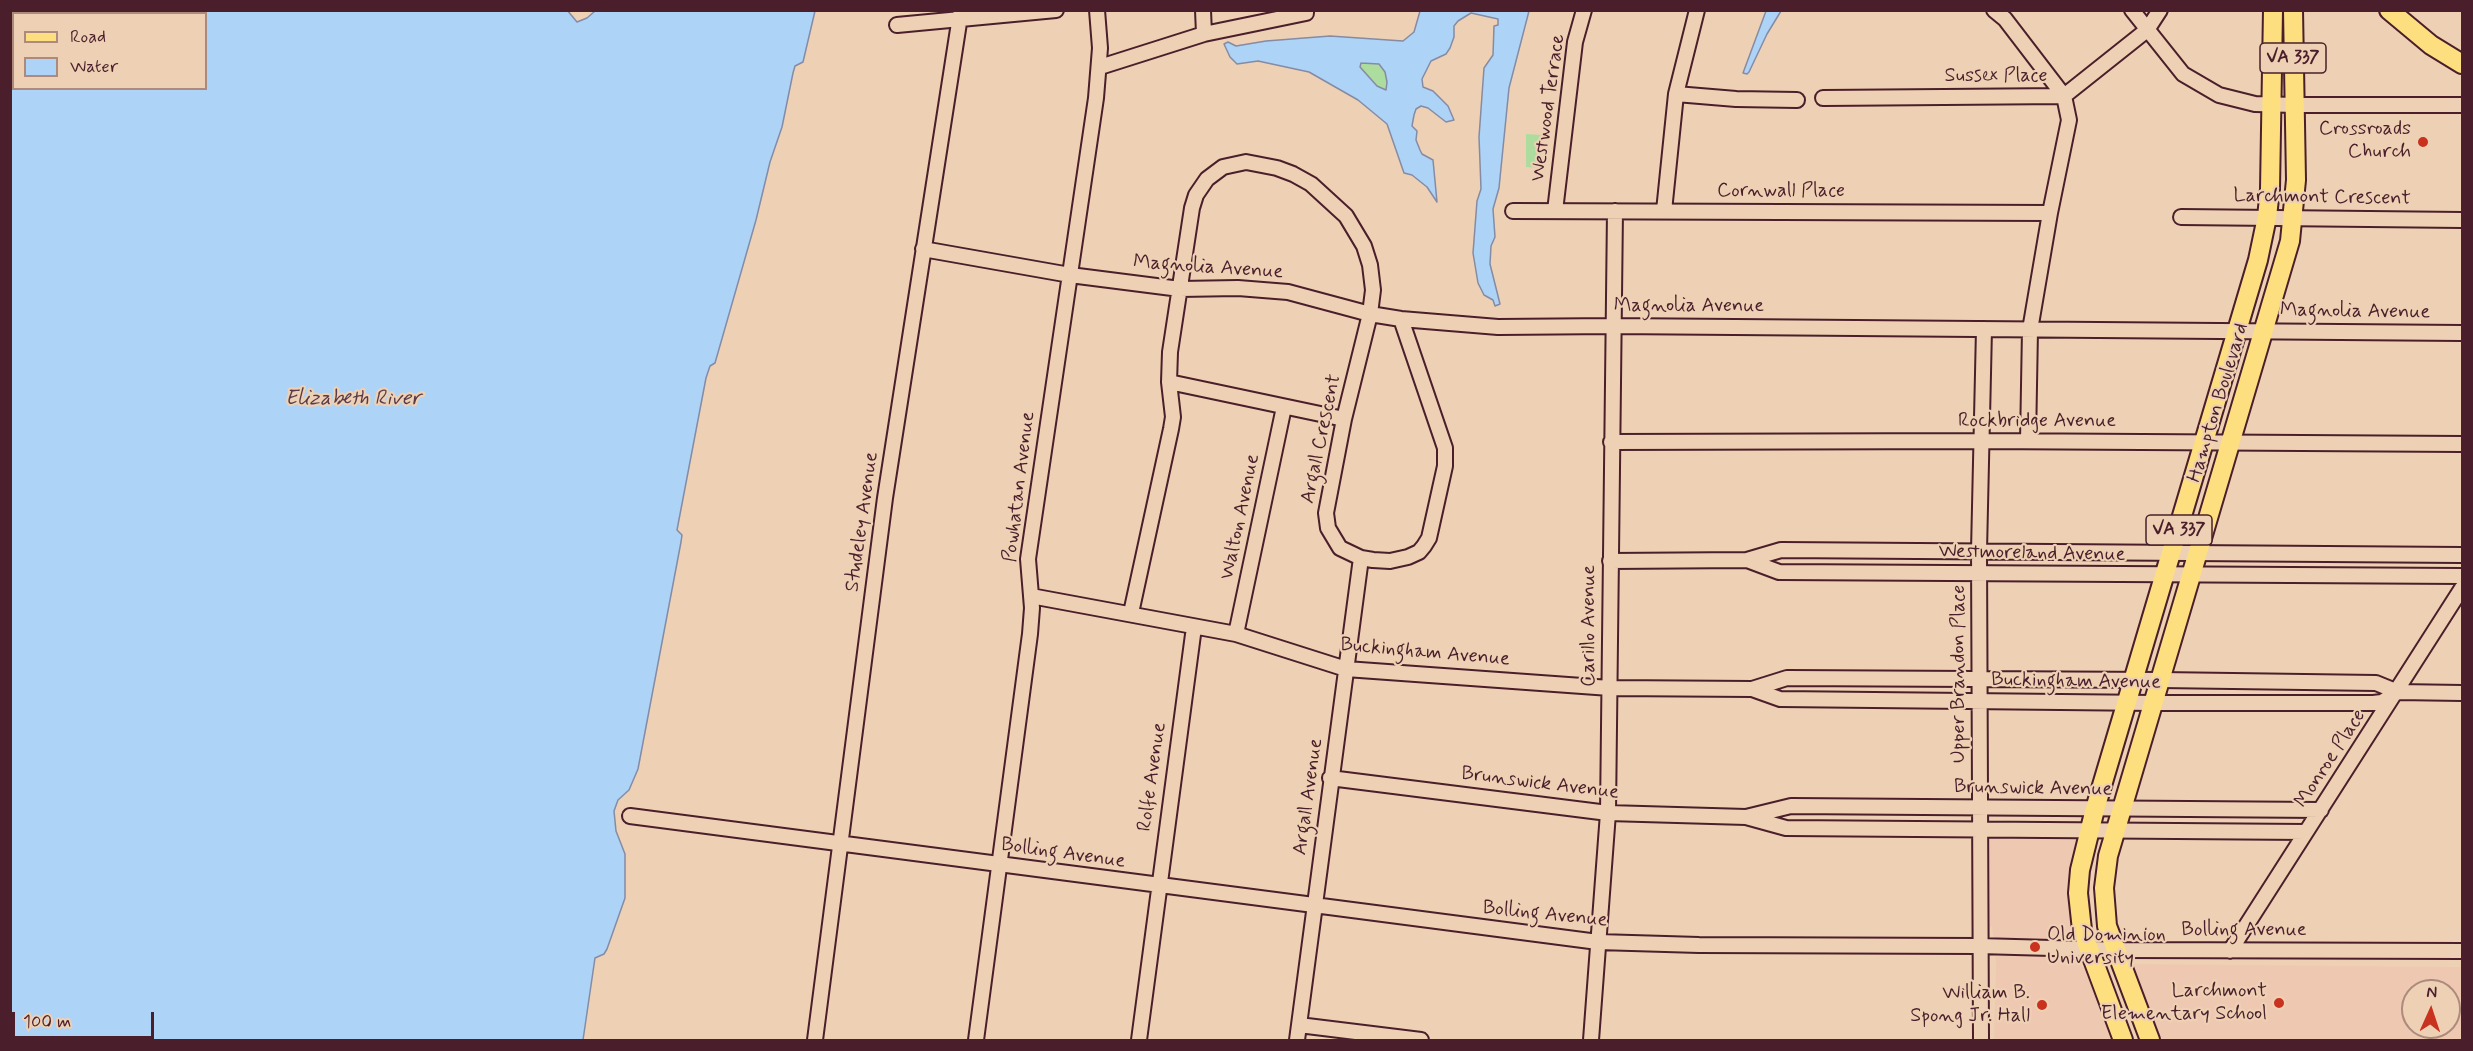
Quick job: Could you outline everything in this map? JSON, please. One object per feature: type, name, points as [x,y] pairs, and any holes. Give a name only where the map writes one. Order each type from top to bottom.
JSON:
[{"type":"main road","name":"Hampton Boulevard","points":[[2123,1041],[2082,930],[2078,893],[2080,870],[2095,809],[2258,260],[2267,217],[2273,10]]},
{"type":"main road","name":"Hampton Boulevard","points":[[2150,1041],[2107,926],[2104,888],[2108,856],[2290,241],[2296,180],[2294,10]]},
{"type":"main road","points":[[2389,10],[2430,45],[2463,64]]},
{"type":"street","points":[[897,25],[961,15],[1056,10]]},
{"type":"street","name":"Powhatan Avenue","points":[[976,1041],[1030,634],[1031,596],[1028,559],[1100,67],[1097,10]]},
{"type":"street","points":[[1203,10],[1204,34]]},
{"type":"street","name":"Westwood Terrace","points":[[1555,211],[1575,42],[1584,10]]},
{"type":"street","points":[[1664,211],[1676,94],[1697,10]]},
{"type":"street","points":[[1994,10],[2005,19],[2064,96],[2069,120],[2030,330],[2028,441]]},
{"type":"street","points":[[2132,10],[2182,74],[2203,88],[2236,100],[2296,105],[2463,105]]},
{"type":"street","name":"Sussex Place","points":[[1823,98],[2064,96],[2147,30],[2160,10]]},
{"type":"street","points":[[1100,67],[1204,34],[1306,12]]},
{"type":"street","name":"Studeley Avenue","points":[[814,1041],[885,498],[961,15]]},
{"type":"street","points":[[1676,94],[1736,99],[1797,100]]},
{"type":"street","name":"Argall Crescent","points":[[1180,289],[1192,208],[1201,186],[1214,172],[1223,167],[1233,164],[1257,163],[1277,168],[1311,184],[1346,216],[1360,238],[1370,265],[1373,290],[1370,314],[1344,419],[1326,513],[1332,538],[1341,548],[1361,558]]},
{"type":"street","name":"Cornwall Place","points":[[1513,210],[2050,213]]},
{"type":"street","name":"Carillo Avenue","points":[[1591,1041],[1608,813],[1615,211]]},
{"type":"street","name":"Larchmont Crescent","points":[[2181,217],[2463,220]]},
{"type":"street","name":"Magnolia Avenue","points":[[923,249],[1070,275],[1180,289],[1238,288],[1288,292],[1370,314],[1401,319],[1498,327],[2463,333]]},
{"type":"street","points":[[1131,614],[1171,429],[1170,352],[1180,289]]},
{"type":"street","points":[[1361,558],[1390,561],[1419,552],[1429,538],[1443,483],[1445,448],[1401,319]]},
{"type":"street","name":"Upper Brandon Place","points":[[1981,1041],[1979,701],[1984,329]]},
{"type":"street","points":[[1169,382],[1344,419]]},
{"type":"street","name":"Walton Avenue","points":[[1236,634],[1284,407]]},
{"type":"street","name":"Rockbridge Avenue","points":[[1611,442],[2028,441],[2463,444]]},
{"type":"street","name":"Westmoreland Avenue","points":[[1610,561],[1747,560],[1781,550],[2463,555]]},
{"type":"street","name":"Argall Avenue","points":[[1297,1041],[1330,778],[1361,558]]},
{"type":"street","name":"Westmoreland Avenue","points":[[1747,560],[1779,572],[2463,576]]},
{"type":"street","name":"Monroe Place","points":[[2230,951],[2463,588]]},
{"type":"street","name":"Buckingham Avenue","points":[[1031,596],[1236,634],[1346,669],[1610,688],[1752,689],[1787,678],[2161,680],[2376,683],[2398,692],[2463,693]]},
{"type":"street","name":"Rolfe Avenue","points":[[1139,1041],[1194,627]]},
{"type":"street","name":"Buckingham Avenue","points":[[1752,689],[1780,699],[2154,703],[2373,703],[2382,702],[2398,692]]},
{"type":"street","name":"Brunswick Avenue","points":[[1330,778],[1608,813],[1746,817],[1786,828],[2306,832]]},
{"type":"street","name":"Brunswick Avenue","points":[[1746,817],[1791,806],[2321,810]]},
{"type":"street","name":"Bolling Avenue","points":[[630,816],[1598,942],[1699,945],[1979,946],[2115,950],[2463,951]]},
{"type":"street","points":[[1299,1025],[1421,1041]]},
{"type":"shaded area","name":"Old Dominion University","points":[[1990,837],[2077,839],[2069,883],[2073,927],[2071,928],[2081,967],[2085,967],[2113,1040],[1994,1040],[1996,965],[1992,927],[1990,926]]},
{"type":"shaded area","name":"Larchmont Elementary School","points":[[2129,964],[2462,967],[2462,1040],[2158,1040]]},
{"type":"green space","points":[[1361,63],[1379,64],[1385,72],[1386,91],[1377,86],[1359,67]]},
{"type":"green space","points":[[1526,134],[1542,135],[1541,168],[1526,167]]},
{"type":"water","name":"Elizabeth River","points":[[567,10],[577,22],[587,18],[595,11],[815,11],[803,62],[795,66],[793,73],[782,127],[770,162],[756,220],[715,363],[710,366],[706,378],[677,530],[682,535],[681,542],[638,769],[629,790],[618,800],[614,811],[616,831],[625,854],[625,898],[607,949],[604,954],[595,958],[583,1040],[11,1040],[11,11]]},
{"type":"water","points":[[1420,11],[1529,11],[1509,88],[1499,188],[1493,209],[1495,237],[1491,246],[1490,264],[1500,304],[1495,306],[1493,300],[1484,295],[1478,283],[1473,253],[1477,201],[1481,189],[1479,137],[1484,68],[1493,55],[1494,26],[1498,25],[1498,19],[1471,13],[1458,21],[1454,26],[1454,37],[1450,48],[1446,54],[1431,61],[1422,79],[1423,87],[1433,91],[1448,106],[1454,120],[1446,122],[1428,108],[1421,106],[1416,109],[1414,115],[1412,126],[1417,131],[1416,140],[1420,150],[1422,154],[1433,160],[1437,202],[1427,187],[1412,175],[1404,173],[1387,124],[1358,100],[1309,72],[1258,61],[1237,64],[1230,57],[1224,44],[1228,42],[1236,46],[1330,36],[1403,41],[1414,32]],"holes":[[[1361,63],[1379,64],[1385,72],[1386,90],[1377,86],[1360,67]]]},
{"type":"water","points":[[1766,11],[1781,11],[1749,72],[1743,73]]},
{"type":"place","name":"Crossroads Church","points":[[2423,142]]},
{"type":"place","name":"Old Dominion University","points":[[2035,947]]},
{"type":"place","name":"Larchmont Elementary School","points":[[2279,1003]]},
{"type":"place","name":"William B. Spong Jr. Hall","points":[[2042,1005]]}]
